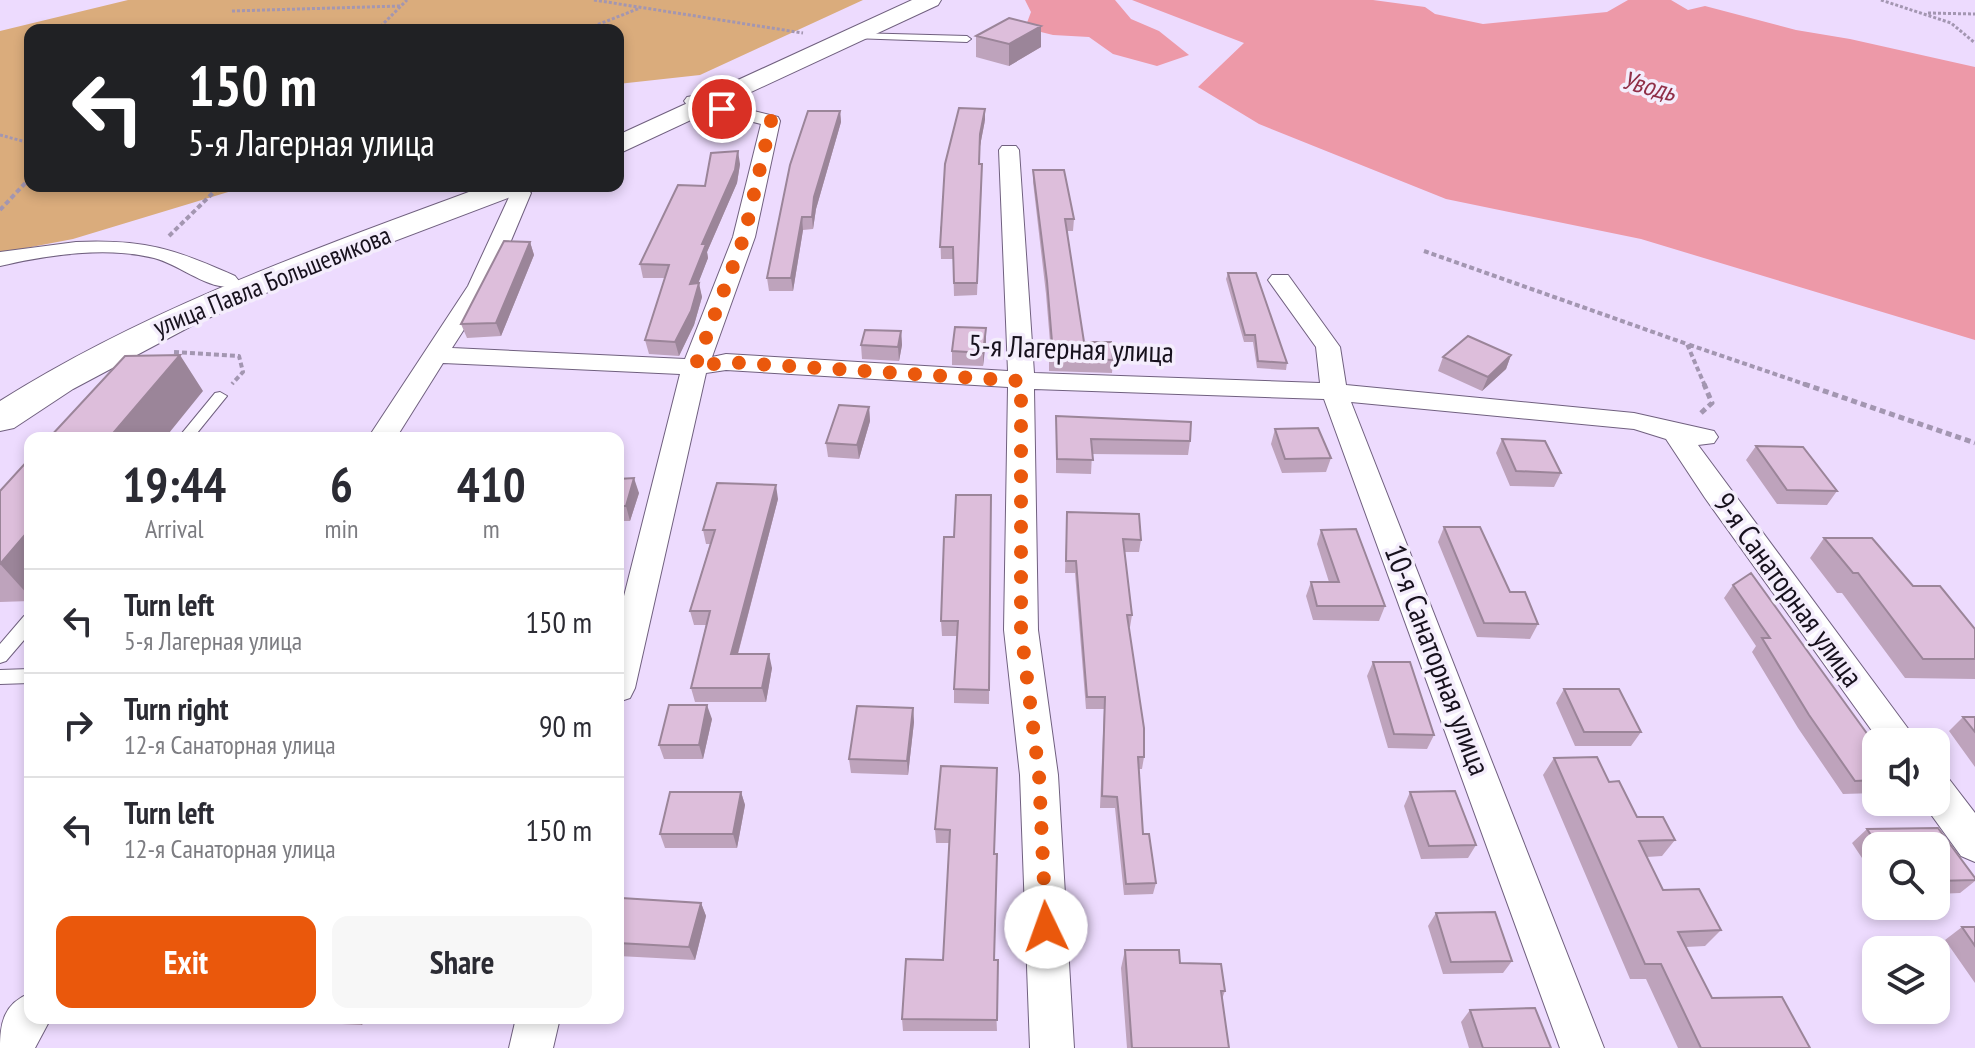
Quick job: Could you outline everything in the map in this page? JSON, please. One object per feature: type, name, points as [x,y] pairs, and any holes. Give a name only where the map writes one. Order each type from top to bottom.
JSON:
[{"type":"main road","points":[[843,37],[913,0]]},
{"type":"main road","points":[[624,143],[843,37],[930,0]]},
{"type":"main road","points":[[624,131],[702,103]]},
{"type":"main road","name":"улица Павла Большевикова","points":[[0,397],[94,342],[227,281],[465,192]]},
{"type":"main road","name":"улица Павла Большевикова","points":[[0,419],[68,375],[210,301],[496,192]]},
{"type":"street","points":[[624,663],[695,367],[744,237],[771,121],[702,103]]},
{"type":"street","points":[[1009,150],[1021,381],[1021,630],[1039,775],[1052,1048]]},
{"type":"street","name":"улица Павла Большевикова","points":[[386,432],[480,286],[520,192]]},
{"type":"street","points":[[0,259],[16,254],[80,249],[154,251],[227,281]]},
{"type":"street","name":"10-я Санаторная улица","points":[[1280,280],[1328,347],[1334,392],[1582,1048]]},
{"type":"street","name":"5-я Лагерная улица","points":[[433,355],[695,367],[726,362],[1021,381],[1334,392],[1634,421],[1691,436]]},
{"type":"street","name":"9-я Санаторная улица","points":[[1691,436],[1715,491],[1890,728]]},
{"type":"street","points":[[1950,810],[1975,844]]},
{"type":"street","points":[[10,1048],[25,1024]]},
{"type":"street","points":[[531,1048],[537,1024]]},
{"type":"lane","points":[[843,37],[967,39]]},
{"type":"lane","points":[[190,432],[220,396]]},
{"type":"lane","points":[[0,656],[24,628]]},
{"type":"lane","points":[[0,677],[24,676]]},
{"type":"path","points":[[383,24],[407,0]]},
{"type":"path","points":[[594,0],[843,37]]},
{"type":"path","points":[[1881,0],[1951,23],[1975,43]]},
{"type":"path","points":[[232,11],[400,6]]},
{"type":"path","points":[[599,24],[641,7]]},
{"type":"path","points":[[1920,12],[1975,14]]},
{"type":"path","points":[[0,135],[24,141]]},
{"type":"path","points":[[0,210],[24,184]]},
{"type":"path","points":[[154,251],[214,192]]},
{"type":"path","points":[[1424,251],[1975,443]]},
{"type":"path","points":[[1687,344],[1712,403],[1695,418],[1691,436]]},
{"type":"path","points":[[159,351],[239,356],[243,372],[220,396]]},
{"type":"shaded area","points":[[128,0],[863,0],[700,75],[624,83],[624,24],[29,24]]},
{"type":"shaded area","points":[[24,25],[24,192],[228,192],[73,239],[0,253],[0,31]]},
{"type":"water","points":[[1025,0],[1115,0],[1131,19],[1159,31],[1189,55],[1157,66],[1113,54],[1089,37],[1053,35],[1025,28],[1031,12]]},
{"type":"water","name":"Уводь","points":[[1132,0],[1373,0],[1425,7],[1435,14],[1483,24],[1607,12],[1628,0],[1671,0],[1688,10],[1705,6],[1796,30],[1975,67],[1975,340],[1641,239],[1446,199],[1259,124],[1198,87],[1244,43]]},
{"type":"building","points":[[1009,18],[1041,26],[1009,44],[976,36]]},
{"type":"building","points":[[959,108],[985,109],[980,134],[979,164],[982,164],[977,283],[954,283],[953,247],[940,247],[945,164]]},
{"type":"building","points":[[808,111],[840,111],[814,197],[812,217],[802,217],[791,278],[767,278],[790,165]]},
{"type":"building","points":[[738,151],[735,170],[702,244],[706,244],[690,284],[699,283],[691,311],[675,342],[645,340],[669,265],[640,264],[678,185],[705,186],[711,153]]},
{"type":"building","points":[[1033,170],[1064,170],[1074,219],[1065,219],[1084,342],[1111,342],[1113,360],[1049,357],[1049,342],[1052,342],[1047,281]]},
{"type":"building","points":[[504,241],[530,242],[496,323],[461,324]]},
{"type":"building","points":[[1228,273],[1256,273],[1287,363],[1258,361],[1255,335],[1245,335]]},
{"type":"building","points":[[955,327],[986,328],[983,353],[952,351]]},
{"type":"building","points":[[865,330],[901,331],[898,347],[861,345]]},
{"type":"building","points":[[1468,336],[1511,355],[1488,377],[1443,357]]},
{"type":"building","points":[[180,355],[114,432],[55,432],[125,356]]},
{"type":"building","points":[[839,405],[869,407],[857,445],[826,443]]},
{"type":"building","points":[[1056,416],[1191,422],[1190,441],[1091,439],[1093,460],[1057,459]]},
{"type":"building","points":[[1318,428],[1331,458],[1285,459],[1275,429]]},
{"type":"building","points":[[1502,439],[1545,441],[1561,473],[1516,471]]},
{"type":"building","points":[[1756,446],[1803,447],[1837,491],[1787,490]]},
{"type":"building","points":[[24,465],[24,536],[0,564],[0,491]]},
{"type":"building","points":[[634,478],[626,506],[624,506],[624,479]]},
{"type":"building","points":[[717,483],[776,485],[731,654],[769,654],[762,688],[691,688],[710,611],[690,611],[715,530],[703,530]]},
{"type":"building","points":[[956,495],[991,495],[989,690],[954,689],[958,621],[941,621],[944,537],[954,537]]},
{"type":"building","points":[[1067,512],[1139,514],[1141,540],[1123,539],[1132,615],[1127,615],[1144,728],[1144,757],[1138,757],[1143,834],[1149,834],[1156,883],[1126,884],[1117,797],[1102,796],[1105,697],[1087,697],[1076,561],[1066,561]]},
{"type":"building","points":[[1444,527],[1480,527],[1510,592],[1525,592],[1538,624],[1484,623]]},
{"type":"building","points":[[1356,529],[1385,606],[1317,606],[1311,582],[1339,582],[1321,530]]},
{"type":"building","points":[[1824,538],[1872,538],[1913,586],[1940,586],[1975,629],[1975,659],[1923,659],[1858,573],[1853,573]]},
{"type":"building","points":[[1751,573],[1863,728],[1862,781],[1855,781],[1809,715],[1762,638],[1770,638],[1733,585]]},
{"type":"building","points":[[1373,662],[1410,662],[1434,735],[1394,734]]},
{"type":"building","points":[[1564,689],[1619,689],[1641,732],[1584,732]]},
{"type":"building","points":[[669,705],[707,705],[699,745],[659,745]]},
{"type":"building","points":[[857,706],[913,708],[907,761],[849,759]]},
{"type":"building","points":[[1963,717],[1975,717],[1975,732]]},
{"type":"building","points":[[1597,757],[1609,782],[1619,781],[1637,817],[1663,817],[1675,840],[1639,841],[1663,890],[1699,889],[1721,930],[1678,932],[1712,998],[1782,997],[1810,1048],[1701,1048],[1661,964],[1645,964],[1554,758]]},
{"type":"building","points":[[941,766],[997,768],[994,960],[998,960],[997,1020],[902,1019],[906,959],[943,960],[950,830],[935,829]]},
{"type":"building","points":[[1455,791],[1476,845],[1429,846],[1410,792]]},
{"type":"building","points":[[670,792],[741,792],[733,834],[660,834]]},
{"type":"building","points":[[1938,828],[1941,832],[1869,832],[1867,829]]},
{"type":"building","points":[[1950,844],[1975,878],[1950,881]]},
{"type":"building","points":[[624,898],[701,903],[689,947],[624,943]]},
{"type":"building","points":[[1495,912],[1512,961],[1451,962],[1436,913]]},
{"type":"building","points":[[1962,927],[1975,927],[1975,946]]},
{"type":"building","points":[[1125,950],[1179,950],[1180,963],[1221,964],[1225,991],[1221,991],[1229,1048],[1132,1048]]},
{"type":"building","points":[[1535,1008],[1551,1048],[1483,1048],[1470,1010]]},
{"type":"route","points":[[722,109],[771,121],[744,237],[695,367],[726,362],[1021,381],[1021,630],[1039,775],[1046,927]]}]
